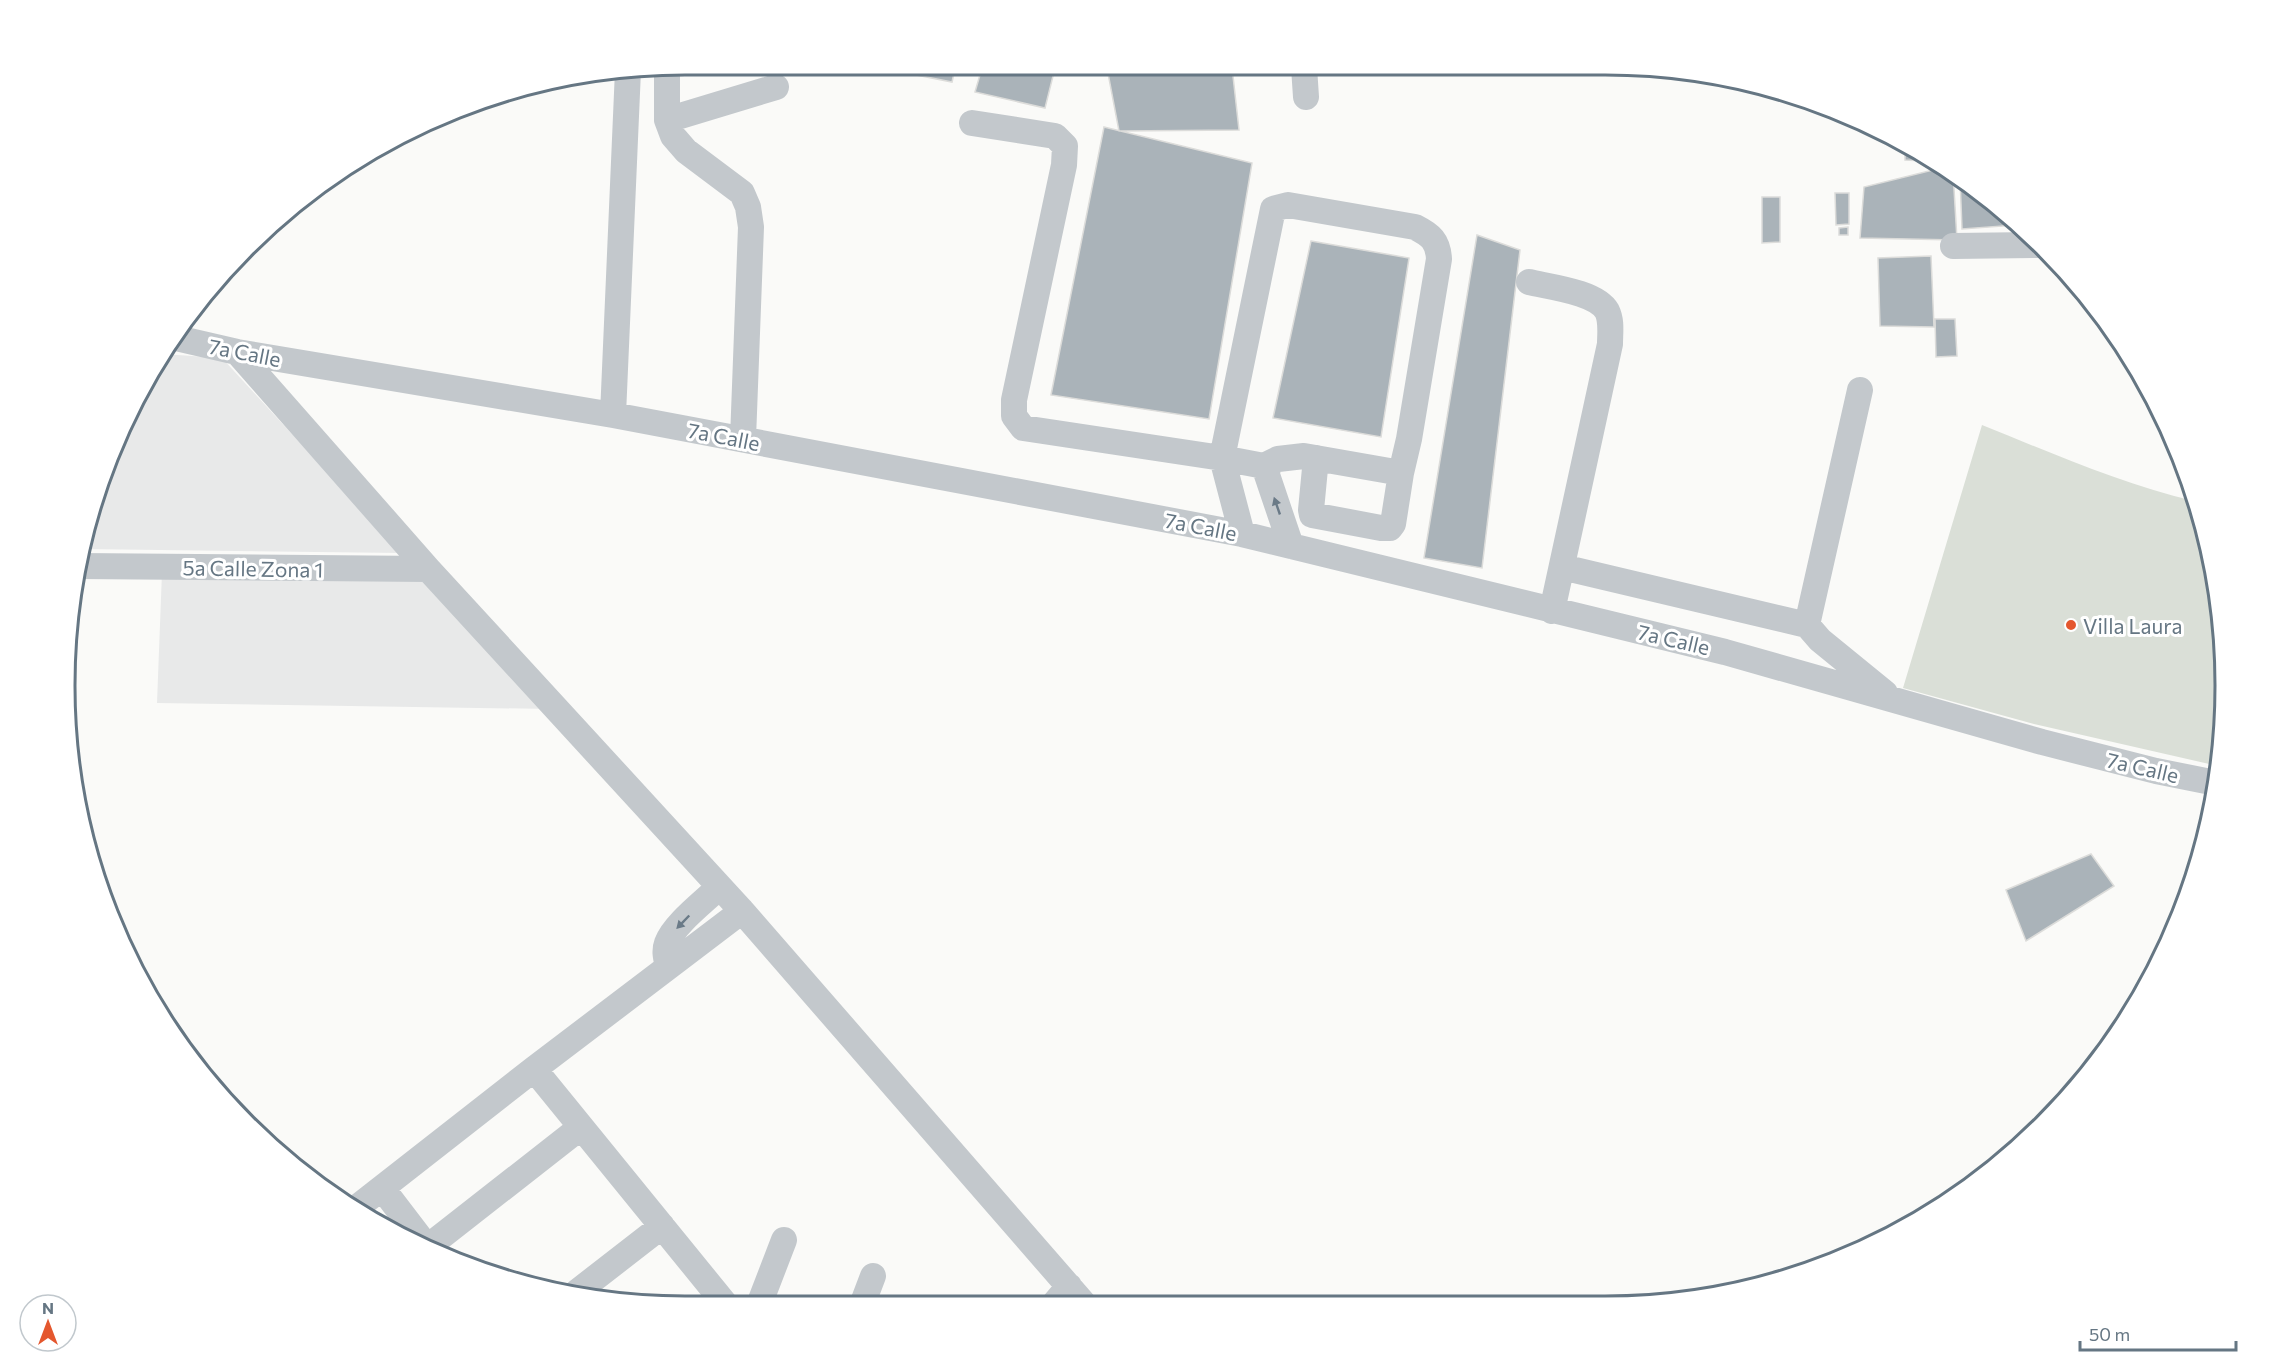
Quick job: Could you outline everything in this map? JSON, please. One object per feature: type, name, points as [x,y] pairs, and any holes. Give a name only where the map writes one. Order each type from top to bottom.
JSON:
[{"type":"street","points":[[668,75],[667,120],[673,136],[686,151],[742,193],[748,207],[751,226],[743,439]]},
{"type":"street","points":[[1305,75],[1306,97]]},
{"type":"street","points":[[613,415],[628,78]]},
{"type":"street","points":[[667,120],[776,87]]},
{"type":"street","points":[[972,123],[1055,136],[1065,146],[1064,165],[1014,400],[1014,416],[1023,428],[1264,466],[1278,459],[1304,456],[1401,472]]},
{"type":"street","points":[[1242,534],[1222,458],[1270,221],[1274,209],[1288,205],[1415,227],[1430,235],[1438,246],[1439,259],[1409,439],[1393,524],[1390,528],[1312,515],[1316,458]]},
{"type":"street","points":[[1953,246],[2027,245]]},
{"type":"street","points":[[1529,282],[1587,296],[1607,311],[1611,325],[1610,344],[1552,611]]},
{"type":"street","name":"7a Calle","points":[[182,340],[237,352],[613,415],[1242,534],[1725,652],[2053,745],[2207,781]]},
{"type":"street","points":[[237,352],[428,569],[742,911],[1061,1295]]},
{"type":"street","points":[[1808,625],[1860,390]]},
{"type":"street","points":[[1264,466],[1291,546]]},
{"type":"street","name":"5a Calle Zona 1","points":[[87,566],[428,569]]},
{"type":"street","points":[[1562,567],[1808,625],[1820,640],[1894,700]]},
{"type":"street","points":[[668,967],[665,951],[668,940],[719,887]]},
{"type":"street","points":[[362,1203],[742,911]]},
{"type":"street","points":[[534,1069],[719,1296]]},
{"type":"street","points":[[434,1242],[581,1127]]},
{"type":"street","points":[[382,1188],[417,1234]]},
{"type":"street","points":[[583,1287],[662,1226]]},
{"type":"street","points":[[762,1296],[784,1240]]},
{"type":"street","points":[[865,1296],[873,1276]]},
{"type":"shaded area","points":[[173,355],[222,358],[401,553],[91,549],[107,489],[121,452],[138,415]]},
{"type":"shaded area","name":"Villa Laura","points":[[1982,425],[2113,477],[2186,499],[2203,566],[2214,646],[2214,725],[2210,764],[2034,724],[1903,688]]},
{"type":"shaded area","points":[[162,572],[424,576],[551,709],[157,703]]},
{"type":"building","points":[[916,75],[954,75],[952,82]]},
{"type":"building","points":[[980,75],[1053,75],[1045,108],[975,92]]},
{"type":"building","points":[[1108,75],[1233,75],[1239,130],[1119,131]]},
{"type":"building","points":[[1104,127],[1252,163],[1209,419],[1051,395]]},
{"type":"building","points":[[1905,154],[1916,161],[1905,160]]},
{"type":"building","points":[[1932,170],[1954,185],[1957,240],[1860,238],[1864,187]]},
{"type":"building","points":[[1960,190],[2006,226],[1962,229]]},
{"type":"building","points":[[1835,193],[1849,193],[1849,224],[1836,225]]},
{"type":"building","points":[[1762,197],[1780,197],[1780,242],[1762,243]]},
{"type":"building","points":[[1848,227],[1848,235],[1839,235],[1839,228]]},
{"type":"building","points":[[1477,235],[1520,250],[1482,568],[1424,558]]},
{"type":"building","points":[[1311,241],[1409,258],[1381,437],[1273,418]]},
{"type":"building","points":[[1931,256],[1934,327],[1880,326],[1878,258]]},
{"type":"building","points":[[1935,319],[1955,319],[1957,356],[1936,357]]},
{"type":"building","points":[[2091,854],[2114,886],[2026,941],[2006,890]]},
{"type":"place","name":"Villa Laura","points":[[2071,625]]}]
